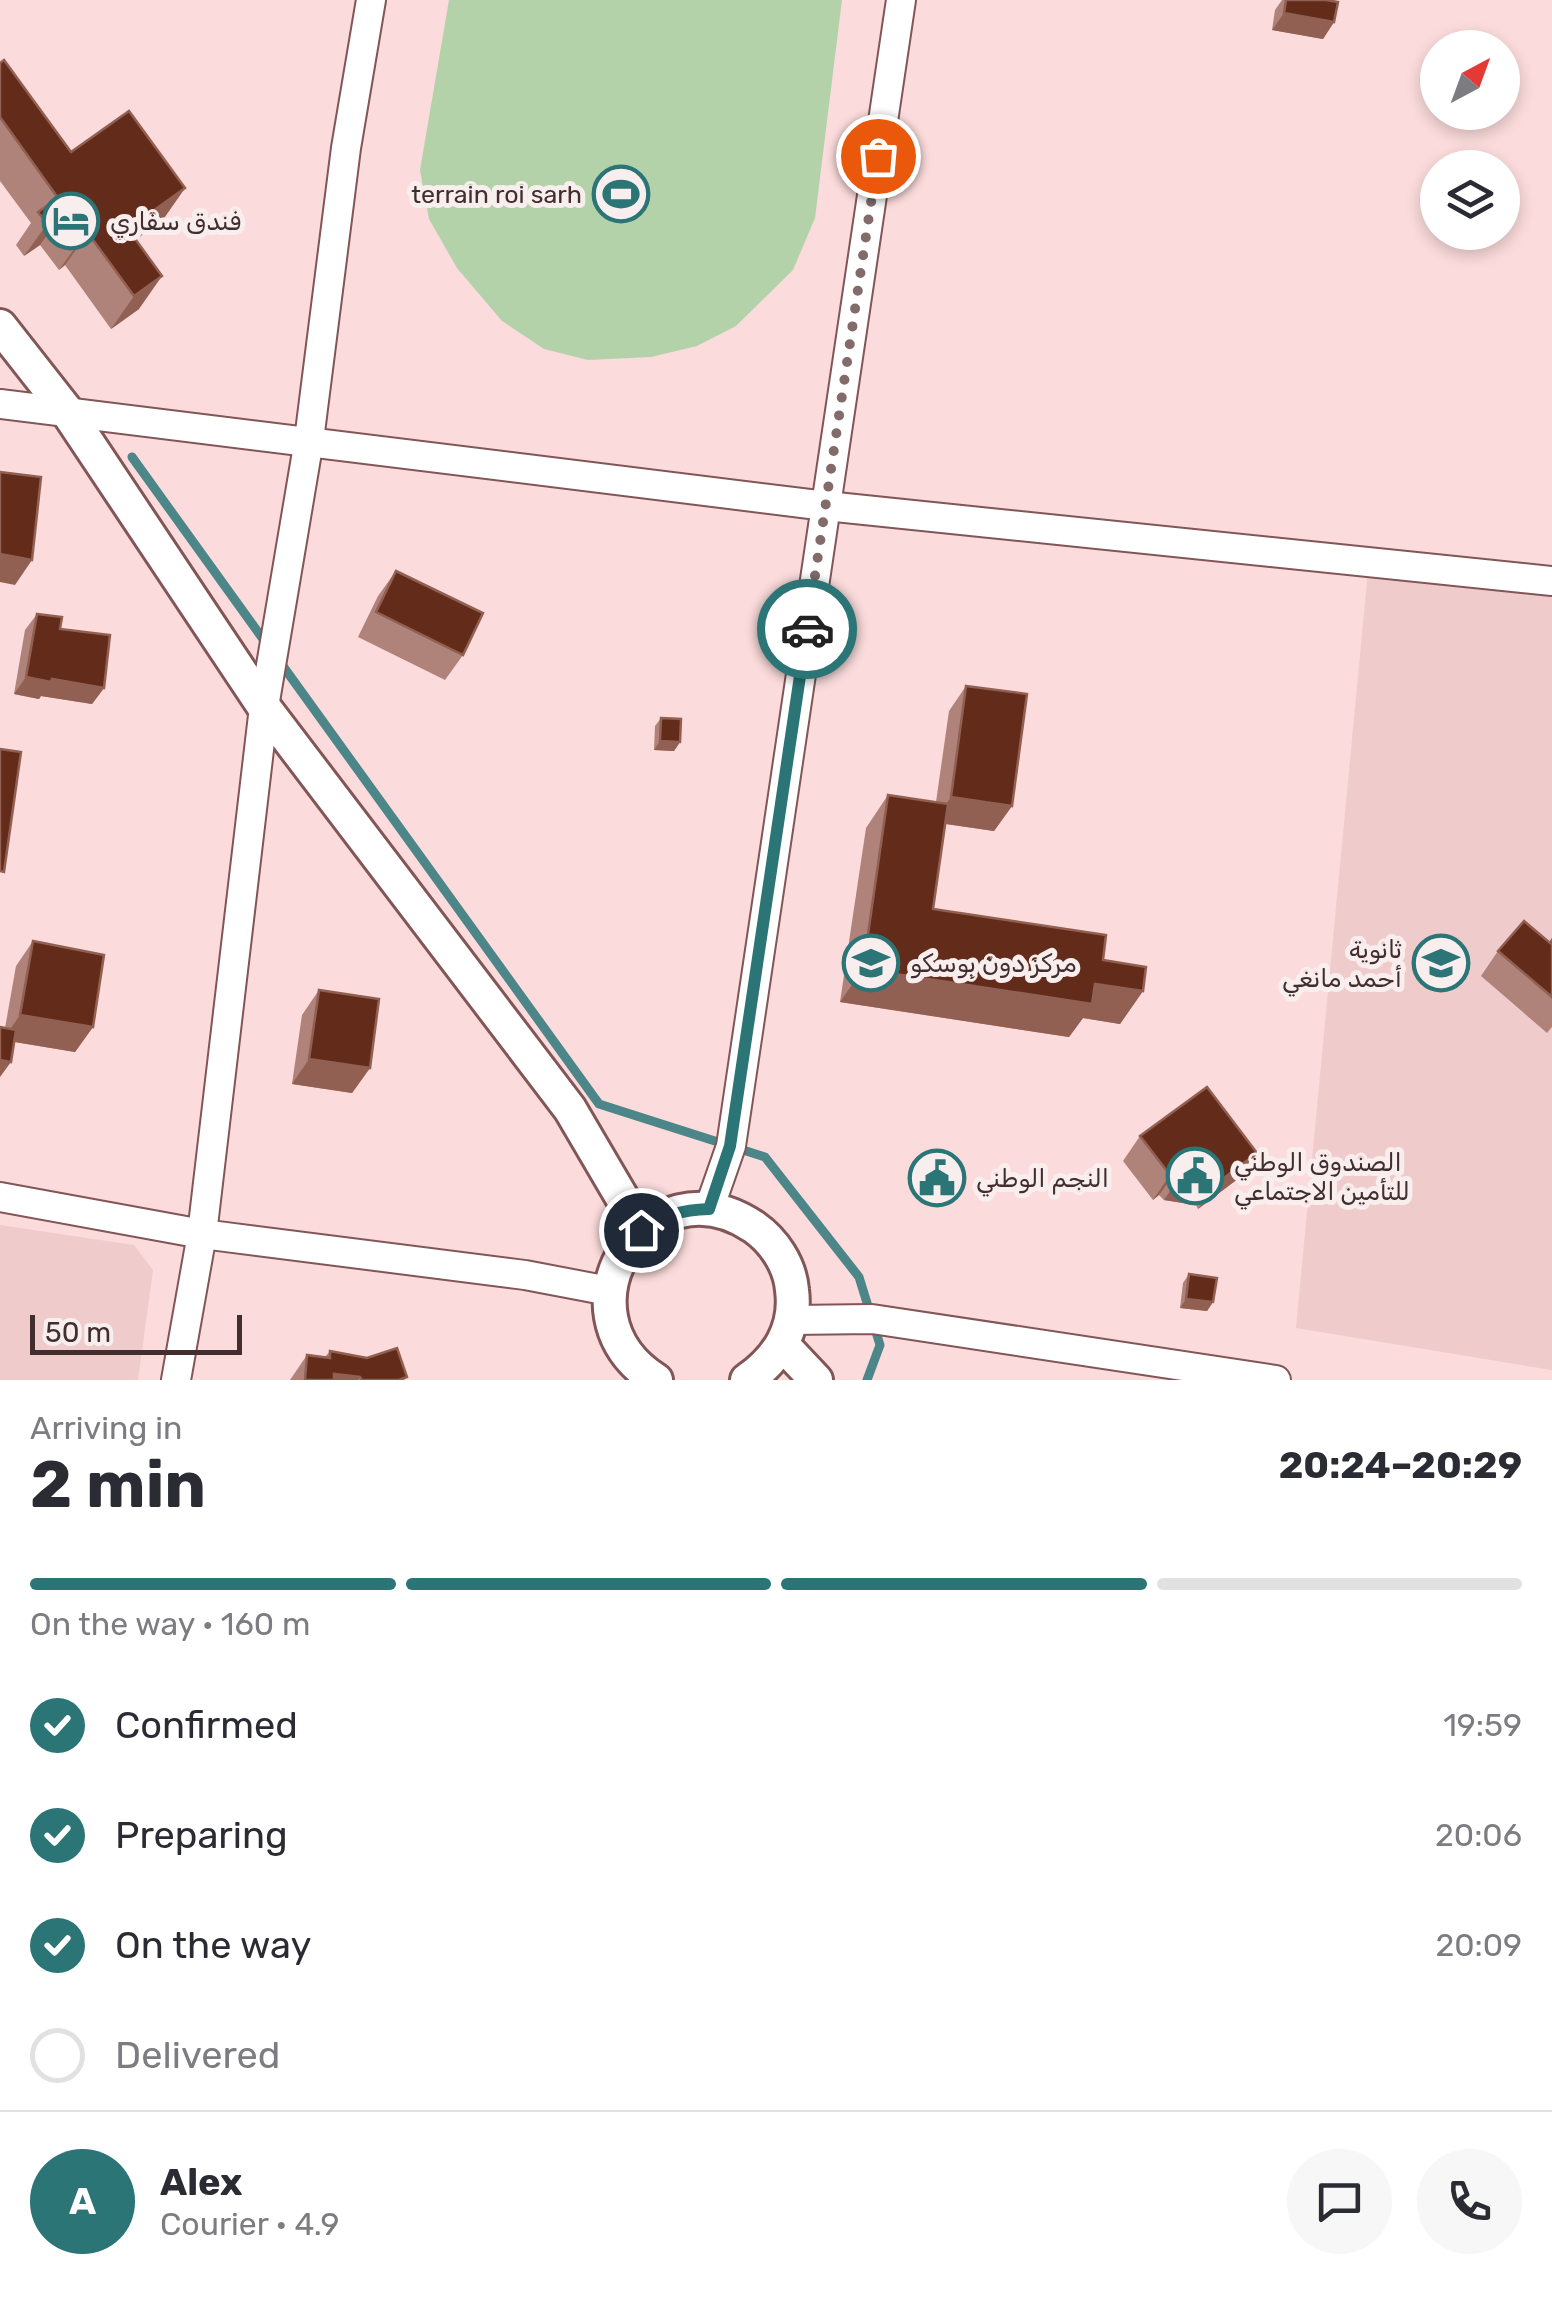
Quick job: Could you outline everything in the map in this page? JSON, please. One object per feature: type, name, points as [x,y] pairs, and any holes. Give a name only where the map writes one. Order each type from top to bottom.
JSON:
[{"type":"street","points":[[176,1380],[202,1234],[264,707],[309,440],[346,148],[371,0]]},
{"type":"street","points":[[709,1209],[730,1146],[901,0]]},
{"type":"street","points":[[0,326],[66,410],[264,707],[570,1108],[641,1230]]},
{"type":"street","points":[[0,404],[826,506],[1552,581]]},
{"type":"street","points":[[0,1197],[202,1234],[525,1275],[609,1291]]},
{"type":"street","points":[[656,1380],[640,1370],[622,1347],[611,1320],[609,1291],[614,1268],[641,1230],[662,1217],[685,1210],[709,1209],[739,1217],[765,1234],[784,1259],[792,1289],[787,1332],[765,1368],[747,1380]]},
{"type":"street","points":[[787,1332],[872,1319],[1276,1380]]},
{"type":"street","points":[[787,1332],[816,1380]]},
{"type":"shaded area","name":"ثانوية أحمد مانغي","points":[[1368,571],[1552,597],[1552,1370],[1296,1328]]},
{"type":"shaded area","points":[[0,1225],[134,1245],[153,1270],[138,1380],[0,1380]]},
{"type":"green space","name":"terrain roi sarh","points":[[449,0],[842,0],[815,218],[793,270],[736,326],[697,346],[651,357],[588,360],[544,349],[502,321],[457,268],[429,219],[420,170]]},
{"type":"building","points":[[1286,0],[1338,2],[1334,22],[1284,13]]},
{"type":"building","points":[[4,60],[71,152],[129,111],[185,188],[128,229],[162,276],[134,296],[88,233],[82,238],[63,212],[47,224],[38,212],[58,198],[0,117],[0,63]]},
{"type":"building","points":[[0,472],[41,477],[32,560],[0,554]]},
{"type":"building","points":[[396,571],[483,613],[463,655],[376,612]]},
{"type":"building","points":[[37,614],[62,617],[60,629],[110,635],[104,688],[26,677]]},
{"type":"building","points":[[966,686],[1027,694],[1012,806],[951,797]]},
{"type":"building","points":[[661,718],[681,719],[680,742],[660,741]]},
{"type":"building","points":[[0,749],[21,752],[4,872],[0,871]]},
{"type":"building","points":[[888,795],[948,804],[933,909],[1106,935],[1103,960],[1146,967],[1143,991],[1095,984],[1092,1004],[863,969]]},
{"type":"building","points":[[1524,921],[1550,943],[1552,940],[1552,997],[1498,951]]},
{"type":"building","points":[[33,941],[104,955],[93,1027],[20,1015]]},
{"type":"building","points":[[319,990],[379,999],[370,1068],[309,1059]]},
{"type":"building","points":[[0,1027],[16,1030],[11,1062],[0,1060]]},
{"type":"building","points":[[1207,1087],[1257,1153],[1216,1184],[1212,1176],[1206,1179],[1181,1175],[1177,1170],[1170,1175],[1140,1136]]},
{"type":"building","points":[[1189,1274],[1217,1278],[1213,1302],[1186,1299]]},
{"type":"building","points":[[397,1348],[407,1377],[399,1380],[362,1380],[334,1374],[334,1380],[305,1380],[307,1355],[330,1358],[330,1351],[367,1358]]},
{"type":"waterway","points":[[132,457],[268,646]]},
{"type":"waterway","points":[[280,662],[599,1104],[765,1157],[859,1277],[880,1345],[867,1380]]},
{"type":"way so far","points":[[807,629],[878,156]]},
{"type":"place","name":"terrain roi sarh","points":[[621,194]]},
{"type":"place","name":"فندق سفاري","points":[[71,221]]},
{"type":"place","name":"مركز دون بوسكو","points":[[871,963]]},
{"type":"place","name":"ثانوية أحمد مانغي","points":[[1441,963]]},
{"type":"place","name":"الصندوق الوطني للتأمين الاجتماعي","points":[[1195,1176]]},
{"type":"place","name":"النجم الوطني","points":[[937,1178]]},
{"type":"route","points":[[641,1230],[662,1217],[685,1210],[709,1209],[730,1146],[807,629]]}]
